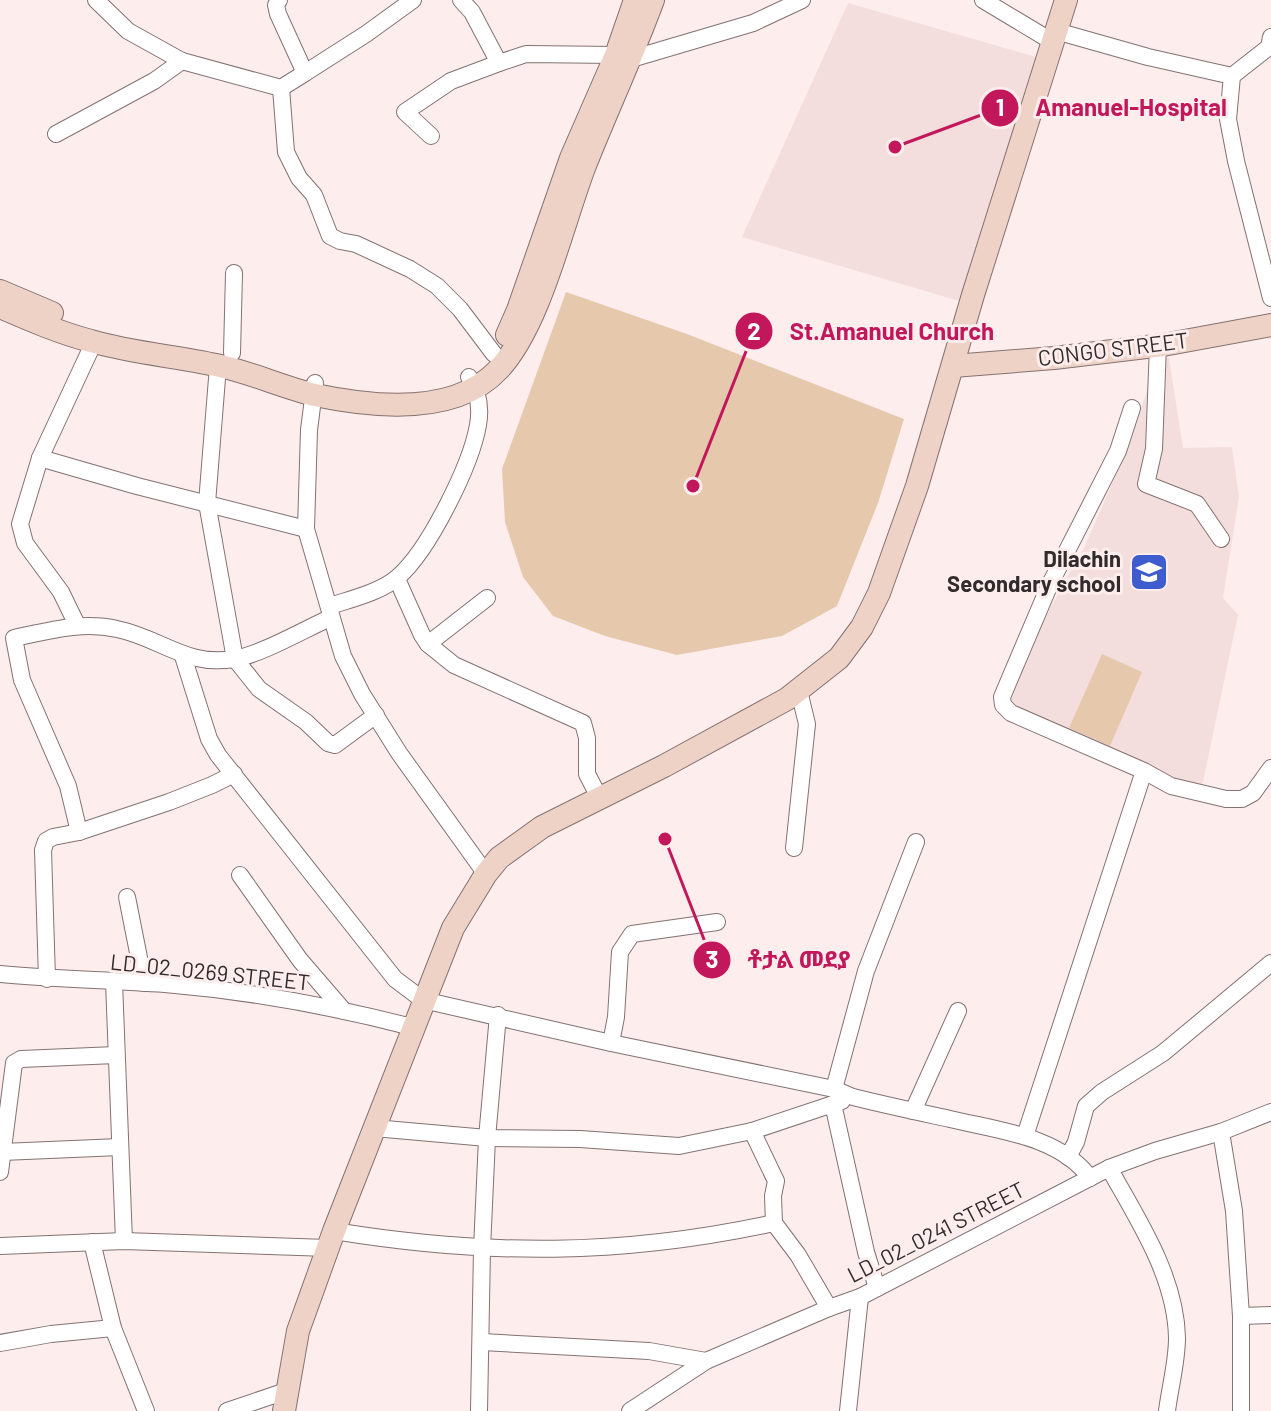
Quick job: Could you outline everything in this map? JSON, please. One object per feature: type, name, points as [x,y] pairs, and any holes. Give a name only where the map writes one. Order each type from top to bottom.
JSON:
[{"type":"main road","points":[[0,291],[53,314],[94,327],[225,360],[315,389],[398,396],[435,395],[472,382],[498,370],[533,315],[624,57],[635,0]]},
{"type":"main road","points":[[472,382],[507,335],[571,158],[653,0]]},
{"type":"main road","points":[[285,1401],[298,1331],[412,1027],[453,928],[486,874],[499,858],[542,827],[753,719],[799,691],[839,658],[862,627],[879,593],[917,486],[1066,0]]},
{"type":"main road","points":[[0,307],[59,332],[94,342],[225,360]]},
{"type":"main road","name":"CONGO STREET","points":[[953,366],[1158,345],[1271,325]]},
{"type":"street","points":[[96,0],[128,31],[182,61],[281,88],[413,0]]},
{"type":"street","points":[[279,0],[276,5],[278,14],[305,73]]},
{"type":"street","points":[[461,0],[472,12],[499,63]]},
{"type":"street","points":[[431,136],[405,112],[451,81],[499,63],[526,54],[624,57],[753,23],[802,0]]},
{"type":"street","points":[[983,0],[1055,36],[1232,76]]},
{"type":"street","points":[[1270,43],[1232,76],[1228,119],[1271,298]]},
{"type":"street","points":[[56,134],[154,81],[182,61]]},
{"type":"street","points":[[281,88],[286,152],[299,178],[314,195],[330,236],[397,263],[437,286],[460,309],[494,354]]},
{"type":"street","points":[[234,273],[207,503],[235,659],[259,689],[306,722],[328,743],[335,745],[342,741],[376,715]]},
{"type":"street","points":[[77,625],[61,592],[25,543],[20,524],[40,458],[94,342]]},
{"type":"street","points":[[1158,345],[1154,449],[1146,484],[1197,504],[1221,539]]},
{"type":"street","points":[[79,832],[68,786],[22,680],[14,638],[77,625],[113,628],[166,645],[183,656],[235,659],[397,579],[425,546],[470,458],[479,423],[472,382]]},
{"type":"street","points":[[315,389],[309,430],[306,529],[343,656],[362,694],[399,753],[486,874]]},
{"type":"street","points":[[1132,408],[1118,451],[1050,584],[1002,697],[1003,705],[1011,713],[1144,771],[1171,786],[1226,799],[1242,799],[1253,793],[1271,768]]},
{"type":"street","points":[[40,458],[306,529]]},
{"type":"street","points":[[397,579],[422,635],[428,644],[454,665],[583,723],[587,738],[587,774],[600,799]]},
{"type":"street","points":[[428,644],[487,598]]},
{"type":"street","points":[[183,656],[209,739],[395,979],[423,1000],[498,1015],[834,1097],[853,1097],[1025,1136],[1068,1157],[1083,1168],[1090,1178]]},
{"type":"street","points":[[794,848],[807,724],[799,691]]},
{"type":"street","points":[[1025,1136],[1144,771]]},
{"type":"street","points":[[47,979],[43,850],[46,841],[169,802],[234,774]]},
{"type":"street","points":[[877,1288],[866,1252],[834,1097],[866,971],[916,842]]},
{"type":"street","points":[[240,875],[300,960],[344,1011]]},
{"type":"street","points":[[127,897],[144,983]]},
{"type":"street","points":[[611,1043],[623,944],[632,934],[717,922]]},
{"type":"street","points":[[1068,1157],[1076,1142],[1086,1106],[1102,1092],[1163,1053],[1271,963]]},
{"type":"street","name":"LD_02_0269 STREET","points":[[0,974],[144,983],[237,993],[344,1011],[412,1027]]},
{"type":"street","points":[[114,982],[124,1241]]},
{"type":"street","points":[[913,1111],[958,1011]]},
{"type":"street","points":[[479,1411],[487,1138],[498,1015]]},
{"type":"street","points":[[0,1172],[14,1063],[21,1059],[116,1055]]},
{"type":"street","points":[[374,1128],[487,1138],[580,1139],[679,1146],[752,1131],[834,1097]]},
{"type":"street","name":"LD_02_0241 STREET","points":[[630,1411],[706,1361],[860,1297],[1109,1168],[1221,1132],[1271,1112]]},
{"type":"street","points":[[752,1131],[776,1181],[774,1223],[798,1255],[829,1308]]},
{"type":"street","points":[[1221,1132],[1234,1211],[1241,1316],[1241,1411]]},
{"type":"street","points":[[2,1152],[120,1147]]},
{"type":"street","points":[[1109,1168],[1166,1280],[1176,1321],[1177,1341],[1167,1411]]},
{"type":"street","points":[[0,1246],[124,1241],[331,1240],[482,1249],[627,1247],[687,1240],[774,1223]]},
{"type":"street","points":[[92,1242],[113,1328],[141,1410]]},
{"type":"street","points":[[848,1411],[860,1297]]},
{"type":"street","points":[[1241,1316],[1271,1315]]},
{"type":"street","points":[[0,1343],[113,1328]]},
{"type":"street","points":[[482,1342],[649,1351],[706,1361]]},
{"type":"street","points":[[227,1411],[285,1401]]},
{"type":"shaded area","points":[[848,3],[1036,57],[959,301],[742,237]]},
{"type":"shaded area","points":[[566,292],[687,334],[904,419],[878,503],[837,606],[782,636],[677,655],[605,636],[553,616],[523,577],[505,522],[502,469]]},
{"type":"shaded area","name":"Dilachin Secondary school","points":[[1158,358],[1169,358],[1183,448],[1232,447],[1239,497],[1223,598],[1238,615],[1201,791],[997,703],[1085,546],[1128,447]]},
{"type":"shaded area","points":[[1102,654],[1142,672],[1110,746],[1069,728]]},
{"type":"place","name":"Amanuel-Hospital","points":[[895,147]]},
{"type":"place","name":"St.Amanuel Church","points":[[693,486]]},
{"type":"place","name":"Dilachin Secondary school","points":[[1149,572]]},
{"type":"place","name":"ቶታል መደያ","points":[[665,839]]}]
